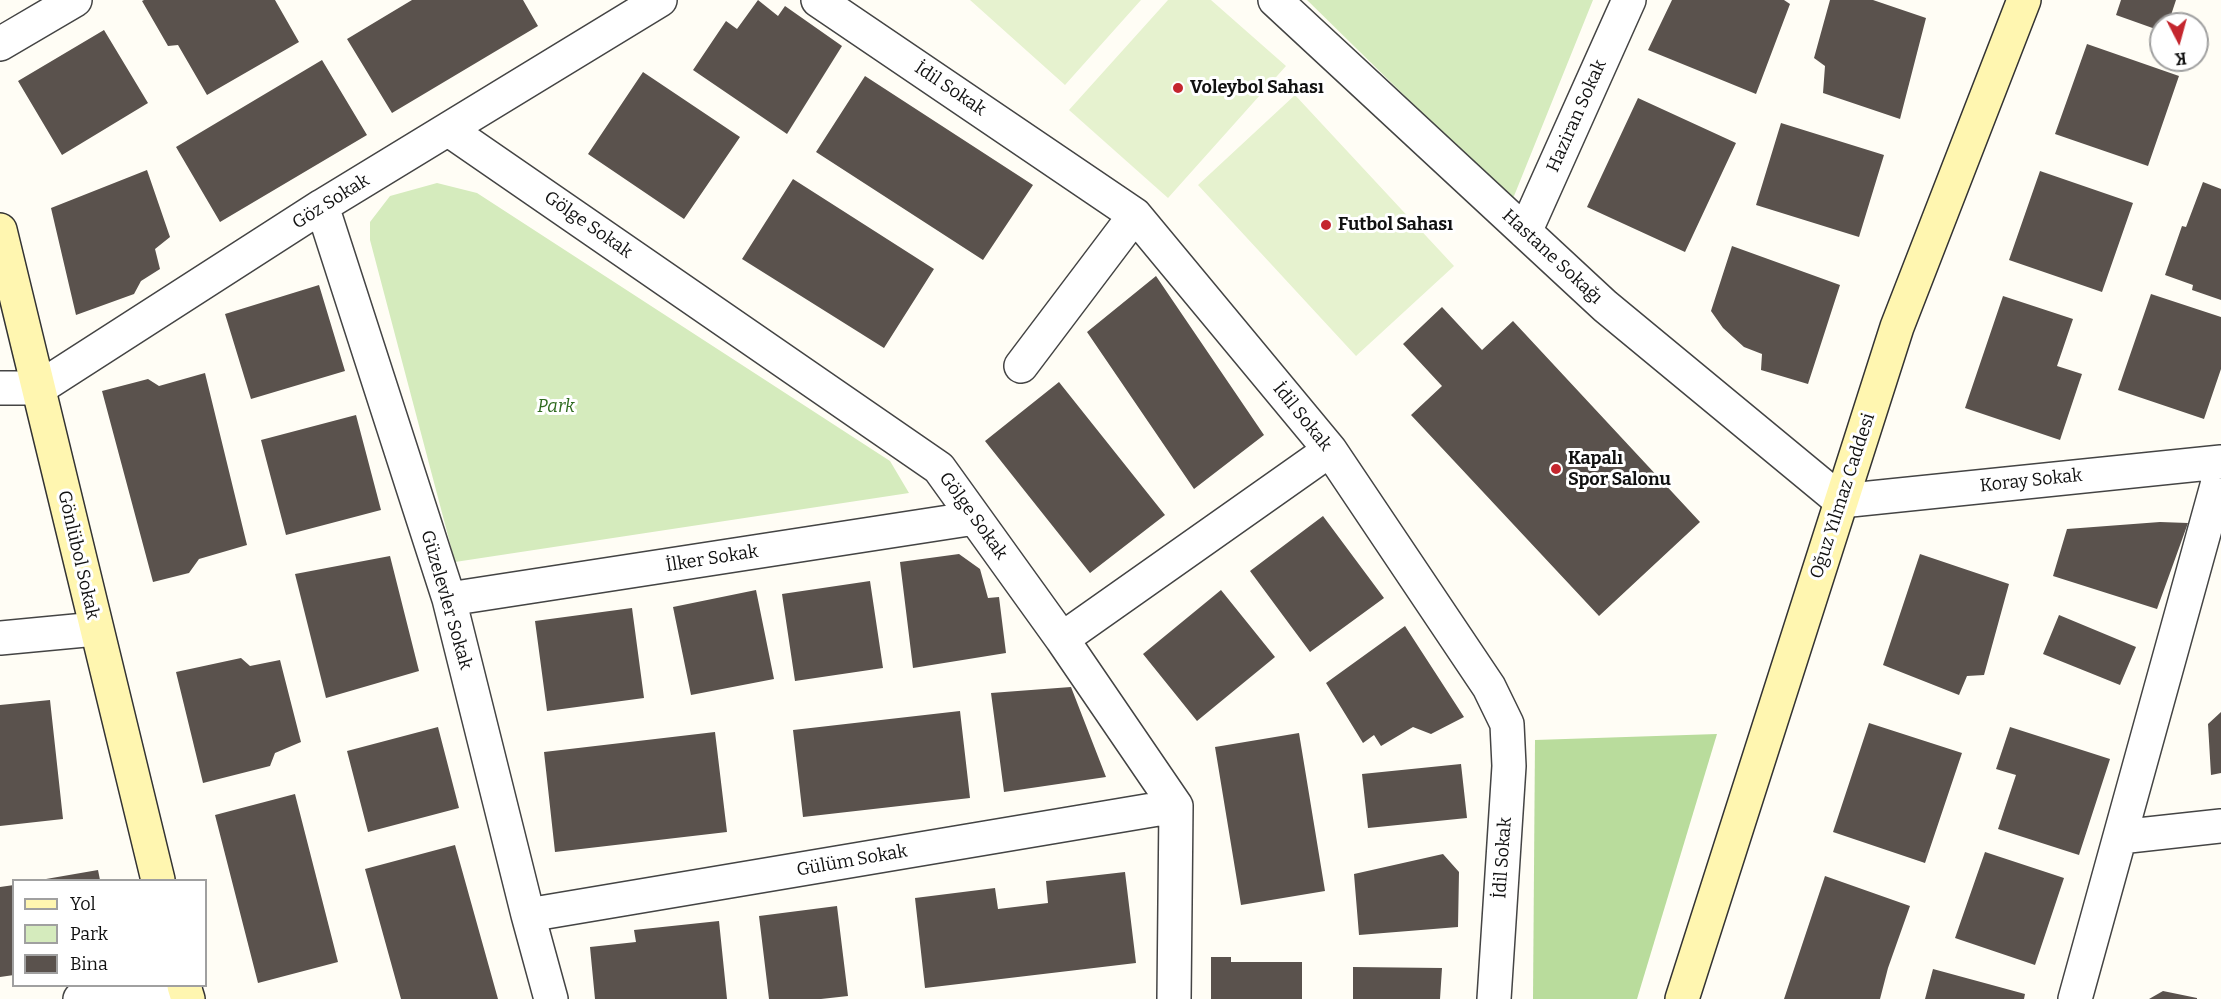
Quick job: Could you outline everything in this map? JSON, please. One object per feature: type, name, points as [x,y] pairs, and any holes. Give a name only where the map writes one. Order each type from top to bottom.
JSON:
[{"type":"main road","name":"Oğuz Yılmaz Caddesi","points":[[1682,999],[1897,327],[2024,0]]},
{"type":"main road","name":"Gönlübol Sokak","points":[[0,230],[158,879]]},
{"type":"street","points":[[0,44],[75,0]]},
{"type":"street","name":"Göz Sokak","points":[[39,388],[322,207],[660,0]]},
{"type":"street","name":"İdil Sokak","points":[[818,0],[1136,215],[1329,450],[1490,687],[1507,724],[1509,766],[1494,999]]},
{"type":"street","name":"Hastane Sokağı","points":[[1275,0],[1605,306],[1841,501]]},
{"type":"street","name":"Haziran Sokak","points":[[1525,232],[1629,0]]},
{"type":"street","name":"Gölge Sokak","points":[[449,130],[939,468],[1062,639],[1176,806]]},
{"type":"street","name":"Güzelevler Sokak","points":[[322,207],[449,599],[551,999]]},
{"type":"street","points":[[1021,366],[1136,215]]},
{"type":"street","points":[[0,388],[39,388]]},
{"type":"street","points":[[1062,639],[1329,450]]},
{"type":"street","name":"Koray Sokak","points":[[1841,501],[2221,462]]},
{"type":"street","points":[[2075,999],[2221,471]]},
{"type":"street","name":"İlker Sokak","points":[[449,599],[975,518]]},
{"type":"street","points":[[0,638],[96,629]]},
{"type":"street","points":[[1174,999],[1176,806]]},
{"type":"street","name":"Gülüm Sokak","points":[[528,915],[1176,806]]},
{"type":"street","points":[[2120,837],[2221,826]]},
{"type":"street","points":[[80,999],[185,991]]},
{"type":"green space","points":[[970,0],[1141,0],[1065,85]]},
{"type":"green space","name":"Voleybol Sahası","points":[[1168,0],[1211,0],[1286,66],[1168,198],[1069,110]]},
{"type":"green space","points":[[1307,0],[1593,0],[1512,201]]},
{"type":"green space","name":"Futbol Sahası","points":[[1295,95],[1454,266],[1356,356],[1198,185]]},
{"type":"green space","name":"Park","points":[[437,183],[477,193],[890,461],[909,493],[455,562],[370,240],[370,222],[390,196]]},
{"type":"green space","points":[[1717,734],[1637,999],[1533,999],[1535,740]]},
{"type":"building","points":[[275,0],[299,42],[207,95],[178,45],[168,46],[142,1]]},
{"type":"building","points":[[412,0],[523,0],[538,26],[392,113],[347,39]]},
{"type":"building","points":[[758,0],[778,16],[785,6],[842,46],[787,134],[693,70],[726,21],[737,29]]},
{"type":"building","points":[[1672,0],[1784,0],[1790,4],[1756,94],[1648,50]]},
{"type":"building","points":[[1830,0],[1873,0],[1926,18],[1900,119],[1823,93],[1825,66],[1814,58]]},
{"type":"building","points":[[2121,0],[2176,0],[2172,12],[2149,12],[2149,27],[2116,15]]},
{"type":"building","points":[[104,30],[148,103],[62,155],[18,81]]},
{"type":"building","points":[[2087,44],[2149,66],[2149,72],[2168,72],[2179,76],[2148,166],[2055,134]]},
{"type":"building","points":[[322,60],[367,135],[220,222],[176,147]]},
{"type":"building","points":[[643,72],[740,137],[684,219],[588,154]]},
{"type":"building","points":[[865,76],[1033,185],[983,260],[816,152]]},
{"type":"building","points":[[1638,98],[1736,143],[1685,252],[1587,207]]},
{"type":"building","points":[[1781,123],[1884,155],[1859,237],[1756,205]]},
{"type":"building","points":[[147,170],[170,237],[155,249],[160,269],[141,281],[134,294],[76,315],[51,208]]},
{"type":"building","points":[[2040,171],[2133,203],[2102,292],[2009,260]]},
{"type":"building","points":[[793,179],[934,269],[884,348],[742,259]]},
{"type":"building","points":[[2203,182],[2221,189],[2221,300],[2192,290],[2193,285],[2165,275],[2182,226],[2186,227]]},
{"type":"building","points":[[1732,246],[1840,285],[1808,384],[1761,370],[1762,354],[1744,347],[1723,328],[1711,311]]},
{"type":"building","points":[[1156,276],[1264,435],[1194,489],[1087,332]]},
{"type":"building","points":[[319,285],[345,371],[251,399],[225,314]]},
{"type":"building","points":[[2151,294],[2221,317],[2221,369],[2204,419],[2118,390]]},
{"type":"building","points":[[2003,296],[2073,319],[2057,366],[2082,374],[2060,440],[1965,408]]},
{"type":"building","name":"Kapalı Spor Salonu","points":[[1442,307],[1482,350],[1513,321],[1700,522],[1599,616],[1411,415],[1442,386],[1403,344]]},
{"type":"building","points":[[205,373],[247,545],[199,559],[189,573],[153,582],[102,391],[148,379],[159,386]]},
{"type":"building","points":[[1059,382],[1165,515],[1090,573],[985,441]]},
{"type":"building","points":[[356,415],[381,510],[286,535],[261,440]]},
{"type":"building","points":[[1323,516],[1384,598],[1310,652],[1250,571]]},
{"type":"building","points":[[2160,522],[2188,523],[2157,609],[2053,576],[2067,529]]},
{"type":"building","points":[[959,554],[980,569],[988,598],[999,597],[1006,653],[913,668],[900,562]]},
{"type":"building","points":[[1920,554],[2009,584],[1984,675],[1967,676],[1959,695],[1883,665]]},
{"type":"building","points":[[390,556],[419,671],[326,698],[295,574]]},
{"type":"building","points":[[870,581],[883,668],[795,681],[782,594]]},
{"type":"building","points":[[756,590],[774,679],[691,695],[673,607]]},
{"type":"building","points":[[1221,590],[1275,657],[1197,721],[1143,654]]},
{"type":"building","points":[[632,608],[644,698],[547,711],[535,621]]},
{"type":"building","points":[[2059,615],[2136,647],[2120,685],[2043,654]]},
{"type":"building","points":[[1405,626],[1464,717],[1431,734],[1413,727],[1381,746],[1374,735],[1363,743],[1326,683]]},
{"type":"building","points":[[241,658],[250,666],[280,660],[301,742],[275,753],[270,766],[203,783],[176,672]]},
{"type":"building","points":[[1071,687],[1106,777],[1004,792],[991,693]]},
{"type":"building","points":[[50,700],[63,819],[0,826],[0,705]]},
{"type":"building","points":[[960,711],[970,798],[803,817],[793,730]]},
{"type":"building","points":[[2221,712],[2221,773],[2211,775],[2208,724]]},
{"type":"building","points":[[1869,723],[1962,753],[1925,863],[1833,832]]},
{"type":"building","points":[[438,727],[459,808],[368,832],[347,751]]},
{"type":"building","points":[[2010,727],[2110,759],[2079,855],[1998,829],[2016,775],[1996,769]]},
{"type":"building","points":[[715,732],[727,832],[555,852],[544,752]]},
{"type":"building","points":[[1299,733],[1325,891],[1241,905],[1215,747]]},
{"type":"building","points":[[1461,764],[1467,818],[1368,828],[1362,774]]},
{"type":"building","points":[[295,794],[338,962],[258,983],[215,815]]},
{"type":"building","points":[[455,845],[498,999],[401,999],[365,869]]},
{"type":"building","points":[[1985,852],[2064,878],[2035,965],[1955,938]]},
{"type":"building","points":[[1443,854],[1459,872],[1458,927],[1359,935],[1354,874]]},
{"type":"building","points":[[98,870],[100,879],[46,879]]},
{"type":"building","points":[[1125,872],[1136,963],[925,988],[915,898],[995,888],[998,909],[1048,903],[1046,881]]},
{"type":"building","points":[[1825,876],[1910,906],[1888,968],[1880,999],[1784,999]]},
{"type":"building","points":[[12,885],[12,975],[0,977],[0,887]]},
{"type":"building","points":[[837,906],[848,996],[821,999],[769,999],[759,916]]},
{"type":"building","points":[[719,921],[727,999],[595,999],[590,947],[636,942],[634,930]]},
{"type":"building","points":[[1211,957],[1231,957],[1231,962],[1302,962],[1302,999],[1211,999]]},
{"type":"building","points":[[1353,967],[1442,968],[1440,999],[1353,999]]},
{"type":"building","points":[[1933,969],[2025,994],[2024,999],[1925,999]]},
{"type":"building","points":[[2163,991],[2197,998],[2197,999],[2149,999]]},
{"type":"place","name":"Voleybol Sahası","points":[[1178,88]]},
{"type":"place","name":"Futbol Sahası","points":[[1326,225]]},
{"type":"place","name":"Kapalı Spor Salonu","points":[[1556,469]]}]
